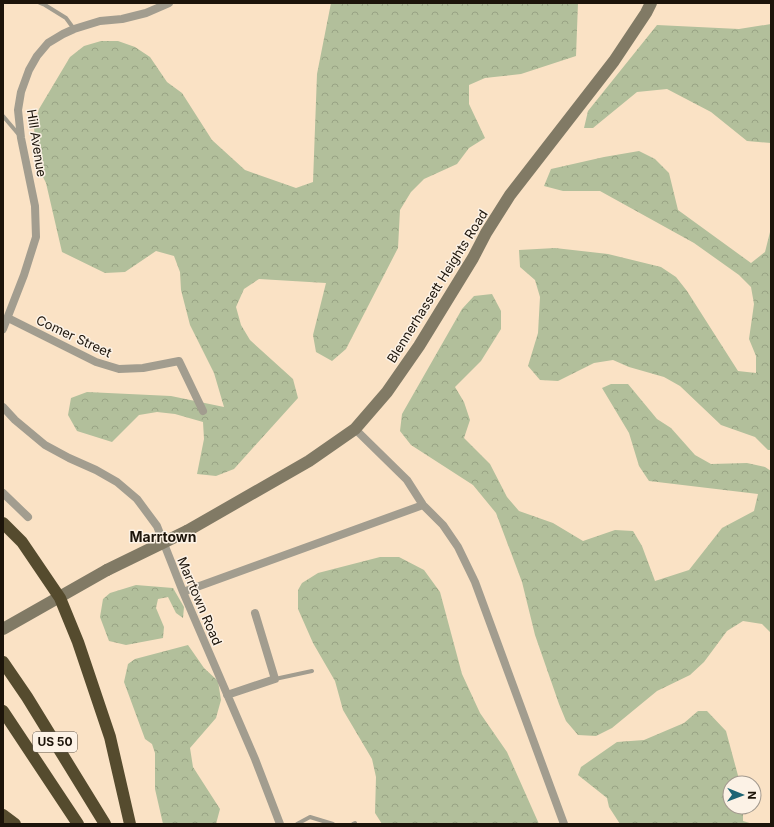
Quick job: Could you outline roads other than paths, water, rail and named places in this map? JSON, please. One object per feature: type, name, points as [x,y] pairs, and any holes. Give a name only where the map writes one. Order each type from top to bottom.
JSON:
[{"type":"highway","points":[[3,523],[22,542],[60,598],[78,642],[110,737],[130,824]]},
{"type":"highway","name":"US 50","points":[[3,662],[27,697],[105,824]]},
{"type":"highway","name":"US 50","points":[[3,711],[78,824]]},
{"type":"highway","points":[[3,815],[15,824]]},
{"type":"street","name":"Hill Avenue","points":[[3,329],[24,275],[36,237],[35,206],[21,138],[18,110],[21,92],[29,70],[37,56],[48,43],[63,34],[100,21],[122,19],[146,13],[169,3]]},
{"type":"street","name":"Blennerhassett Heights Road","points":[[3,629],[107,570],[187,531],[309,461],[355,429],[387,392],[419,346],[510,195],[614,61],[651,3]]},
{"type":"street","name":"Comer Street","points":[[8,318],[96,362],[119,369],[143,368],[179,361],[202,411]]},
{"type":"street","name":"Marrtown Road","points":[[3,407],[15,420],[45,445],[117,482],[136,499],[157,526],[183,592],[255,759],[280,824]]},
{"type":"street","points":[[355,429],[407,480],[423,505],[443,525],[458,546],[475,582],[564,824]]},
{"type":"street","points":[[3,492],[28,517]]},
{"type":"street","points":[[183,592],[423,505]]},
{"type":"street","points":[[227,695],[275,679],[255,613]]},
{"type":"lane","points":[[40,3],[66,18],[74,29]]},
{"type":"lane","points":[[3,116],[21,138]]},
{"type":"lane","points":[[275,679],[312,671]]},
{"type":"lane","points":[[297,824],[310,817],[333,824]]},
{"type":"district","name":"Marrtown","points":[[163,537]]}]
